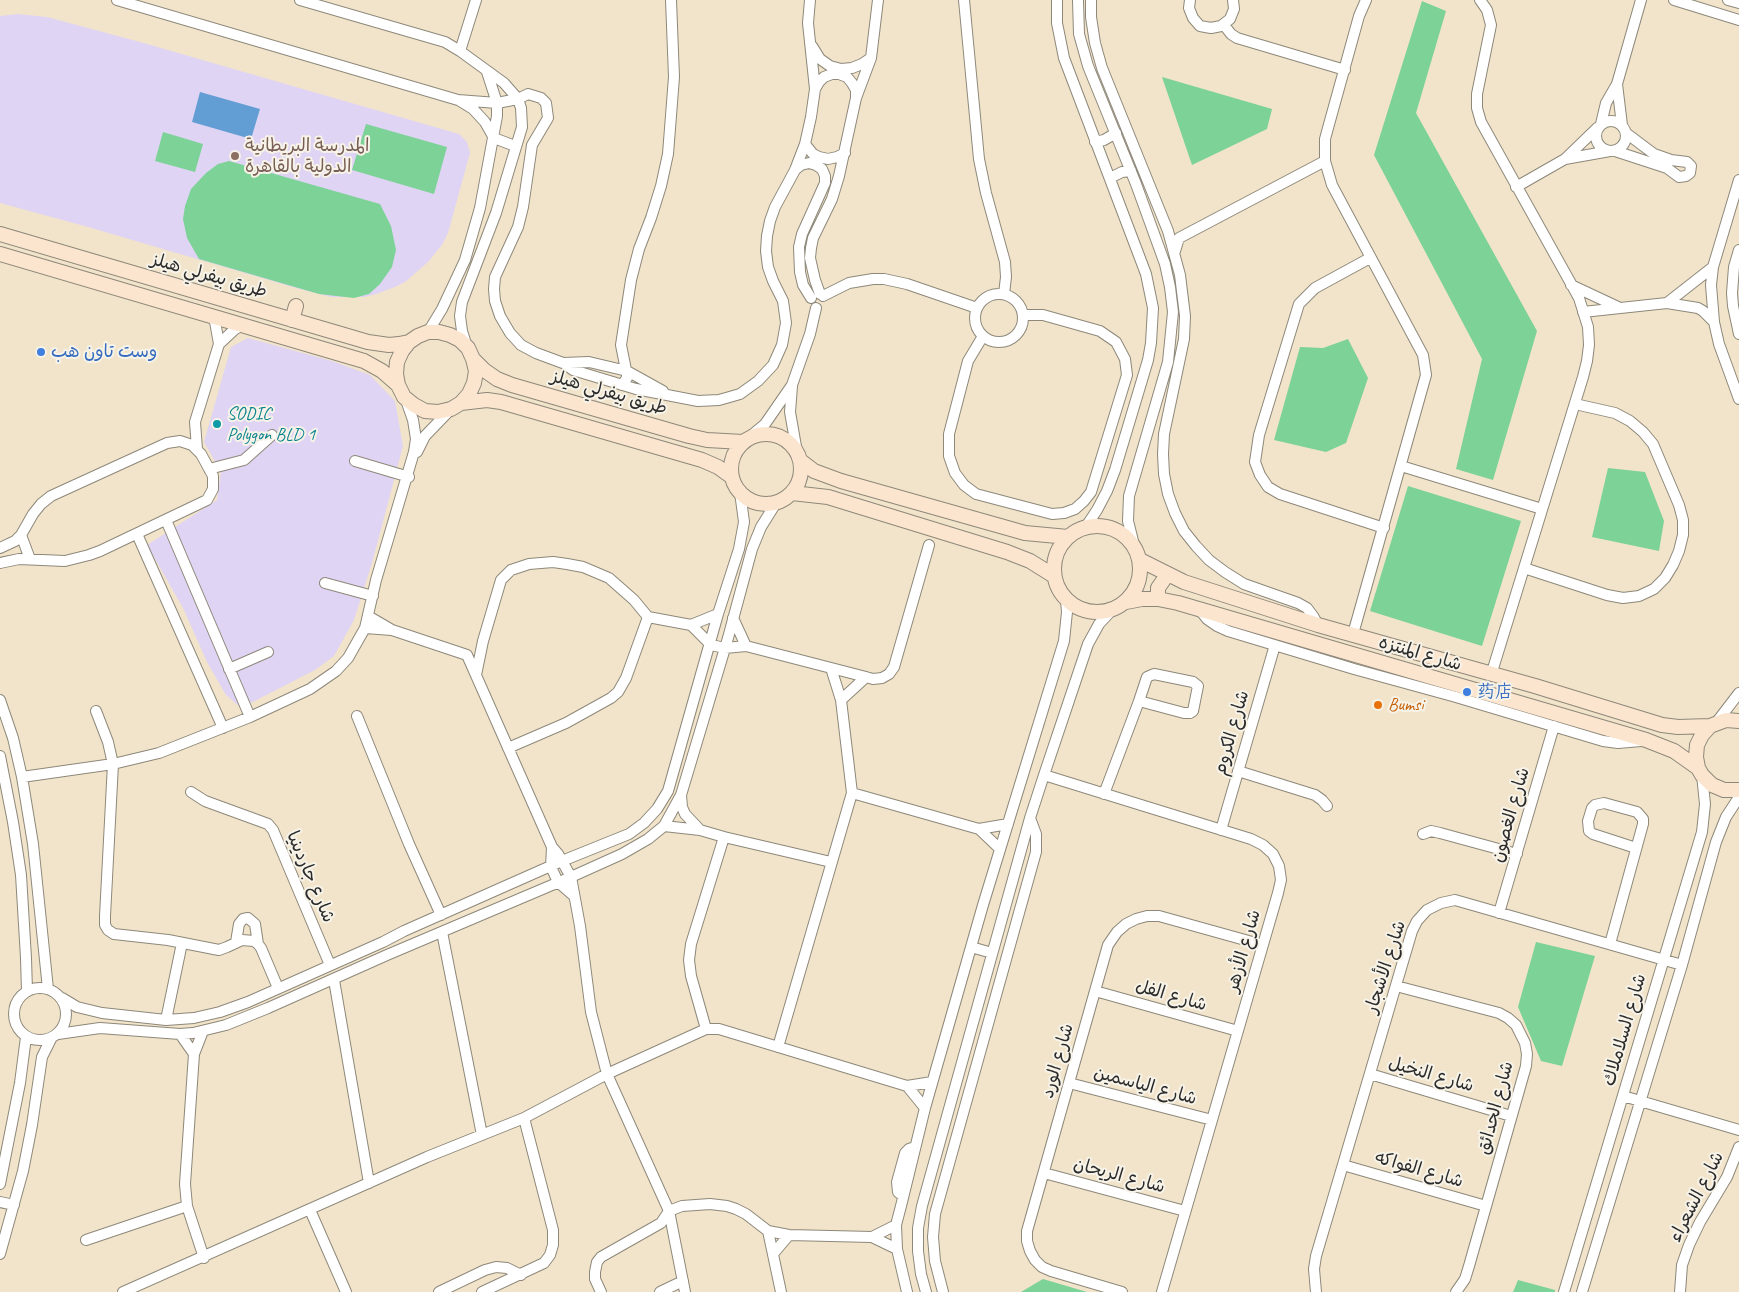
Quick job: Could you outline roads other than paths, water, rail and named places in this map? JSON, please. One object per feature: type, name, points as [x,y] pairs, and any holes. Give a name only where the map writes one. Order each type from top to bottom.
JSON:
[{"type":"street","points":[[117,0],[458,100],[497,103],[518,99],[528,94],[541,98],[546,103],[548,118],[532,145],[518,227],[495,277],[495,301],[500,316],[510,333],[522,345],[536,353],[563,363],[573,370],[656,394],[676,396]]},
{"type":"street","points":[[22,777],[113,764],[159,753],[250,716],[322,682],[336,671],[348,658],[365,628],[376,580],[420,444],[431,429],[469,394],[474,383],[476,371],[461,324],[462,302],[496,213],[522,127],[521,108],[518,99],[504,83],[445,42],[300,0]]},
{"type":"street","points":[[339,11],[342,0]]},
{"type":"street","points":[[460,51],[476,0]]},
{"type":"street","points":[[622,385],[627,378],[627,371],[621,345],[631,280],[639,249],[652,218],[668,154],[674,78],[671,0]]},
{"type":"street","points":[[563,363],[602,364],[627,371],[659,390],[698,401],[720,400],[740,394],[758,381],[773,365],[782,345],[786,323],[783,301],[768,267],[767,236],[775,207],[795,170],[805,144],[811,117],[815,89],[808,23],[810,0]]},
{"type":"street","points":[[818,296],[810,248],[832,199],[845,153],[856,98],[871,58],[878,0]]},
{"type":"street","points":[[964,0],[979,159],[1004,262],[1006,277],[1004,294]]},
{"type":"street","points":[[1057,0],[1057,23],[1064,58],[1146,274],[1153,308],[1153,326],[1148,360],[1111,482],[1097,510],[1085,528]]},
{"type":"street","points":[[926,1292],[918,1251],[918,1228],[922,1206],[1030,818],[1090,640],[1099,624],[1111,611],[1126,602],[1135,590],[1140,576],[1140,560],[1128,521],[1129,496],[1168,362],[1173,312],[1170,287],[1164,264],[1131,172],[1088,66],[1081,42],[1078,0]]},
{"type":"street","points":[[1091,0],[1091,17],[1095,43],[1102,68],[1168,231],[1180,275],[1185,316],[1184,339],[1164,434],[1164,474],[1168,494],[1184,530],[1203,553],[1225,572],[1244,584],[1307,608],[1318,625],[1312,643]]},
{"type":"street","points":[[1190,0],[1190,13],[1196,22],[1200,26],[1211,28],[1224,25],[1232,15],[1233,0]]},
{"type":"street","points":[[1353,634],[1426,375],[1426,364],[1418,345],[1332,185],[1325,161],[1325,139],[1359,16],[1366,0]]},
{"type":"street","points":[[1480,0],[1488,5],[1491,25],[1477,94],[1477,108],[1481,122],[1579,298],[1588,327],[1590,344],[1587,361],[1491,675]]},
{"type":"street","points":[[1516,187],[1565,159],[1599,126],[1609,120],[1614,120],[1647,150],[1669,164],[1600,147],[1595,138],[1599,126],[1606,103],[1616,84],[1641,0]]},
{"type":"street","points":[[1674,0],[1739,20]]},
{"type":"street","points":[[1728,0],[1739,3]]},
{"type":"street","points":[[1078,18],[1091,17]]},
{"type":"street","points":[[1224,25],[1237,38],[1345,70]]},
{"type":"street","points":[[810,42],[820,59],[840,72],[852,83],[856,90],[856,98]]},
{"type":"street","points":[[815,89],[824,77],[862,64],[871,58]]},
{"type":"street","points":[[428,332],[442,309],[465,260],[480,208],[494,138],[497,103],[487,72]]},
{"type":"street","points":[[1565,159],[1612,151],[1624,144],[1624,129],[1616,84]]},
{"type":"street","points":[[458,100],[473,109],[485,122],[494,138],[515,146]]},
{"type":"street","points":[[1095,142],[1104,140],[1116,133]]},
{"type":"street","points":[[792,385],[790,412],[799,456],[800,478],[792,493],[776,503],[756,503],[747,499],[740,492],[732,477],[731,467],[733,458],[745,441],[765,424],[792,385],[808,343],[816,308],[824,305],[818,296],[803,285],[798,259],[802,234],[825,183],[825,176],[818,161],[805,144]]},
{"type":"street","points":[[795,170],[801,165],[837,157],[845,153]]},
{"type":"street","points":[[1164,264],[1174,255],[1179,238],[1325,161]]},
{"type":"street","points":[[1110,178],[1122,172],[1131,172]]},
{"type":"street","points":[[1739,180],[1713,267],[1711,302],[1719,344],[1739,400]]},
{"type":"street","points":[[480,208],[496,213]]},
{"type":"street","points":[[1152,230],[1158,228],[1168,231],[1179,238]]},
{"type":"street","name":"طريق بيفرلي هيلز","points":[[0,234],[378,344],[389,345],[409,342]]},
{"type":"street","points":[[1739,250],[1734,267],[1732,293],[1739,334]]},
{"type":"street","points":[[0,254],[242,324],[364,362],[382,371],[414,406],[426,411],[438,412],[456,406],[487,400],[501,402],[702,460],[718,467],[732,477]]},
{"type":"street","points":[[1370,258],[1314,288],[1299,304],[1259,436],[1256,462],[1260,475],[1268,486],[1280,494],[1384,528]]},
{"type":"street","points":[[1667,303],[1713,267]]},
{"type":"street","points":[[818,296],[861,280],[884,279],[907,284],[977,308]]},
{"type":"street","points":[[1571,286],[1619,308]]},
{"type":"street","points":[[1004,294],[1015,299],[1022,309],[1023,315],[1020,329],[1011,339],[996,342],[983,336],[975,323],[977,308],[985,298],[991,295],[1004,294]]},
{"type":"street","points":[[1583,312],[1667,303],[1698,308],[1714,322]]},
{"type":"street","points":[[292,320],[296,306]]},
{"type":"street","points":[[983,336],[968,361],[949,434],[949,456],[955,473],[964,485],[976,494],[1052,514],[1064,513],[1075,509],[1091,492],[1127,375],[1126,359],[1116,342],[1100,331],[1043,315],[1023,315]]},
{"type":"street","points":[[0,548],[9,545],[21,535],[33,514],[51,496],[174,442],[189,430],[195,422],[219,344],[214,316]]},
{"type":"street","points":[[219,344],[242,324]]},
{"type":"street","points":[[408,477],[416,439],[414,420],[401,391],[396,374],[397,362],[402,351],[409,342],[418,336],[428,332],[440,332],[450,334],[460,340],[470,353]]},
{"type":"street","points":[[600,378],[602,364],[610,360],[621,345]]},
{"type":"street","name":"طريق بيفرلي هيلز","points":[[470,353],[484,370],[497,379],[512,385],[689,436],[725,442],[745,441]]},
{"type":"street","points":[[1162,387],[1173,390]]},
{"type":"street","points":[[1524,568],[1607,595],[1623,598],[1639,596],[1654,589],[1673,565],[1680,551],[1683,520],[1679,505],[1653,444],[1630,421],[1615,413],[1574,404]]},
{"type":"street","points":[[0,563],[30,559],[52,561],[77,559],[100,551],[201,504],[211,495],[214,483],[198,449],[195,422]]},
{"type":"street","points":[[745,441],[763,434],[780,436],[790,443],[799,456],[823,475],[1025,533],[1068,537]]},
{"type":"street","points":[[209,469],[244,460],[272,435]]},
{"type":"street","points":[[174,442],[186,442],[198,449]]},
{"type":"street","points":[[355,461],[408,477]]},
{"type":"street","points":[[1401,466],[1542,509]]},
{"type":"street","points":[[740,492],[743,515],[742,538],[718,614],[711,645],[668,792],[657,809],[644,823],[629,834],[562,861],[248,1002],[220,1012],[194,1018],[166,1020],[102,1013],[77,1007],[56,992],[48,989],[33,988],[26,992],[18,1001],[14,1010],[17,1028],[26,1037],[38,1041],[86,1029],[180,1034],[226,1025],[571,877],[648,840],[664,826],[681,795],[756,539],[776,503]]},
{"type":"street","points":[[792,493],[840,500],[1007,552],[1030,561],[1054,576]]},
{"type":"street","points":[[166,520],[250,716]]},
{"type":"street","points":[[1111,611],[1092,613],[1074,606],[1066,600],[1058,589],[1054,576],[1056,555],[1068,537],[1085,528],[1096,526],[1107,527],[1122,534],[1134,545]]},
{"type":"street","points":[[137,534],[223,728]]},
{"type":"street","points":[[21,535],[30,559]]},
{"type":"street","points":[[691,624],[711,645],[725,648],[746,646],[873,679],[882,678],[889,674],[894,667],[929,545]]},
{"type":"street","name":"شارع المنتزه","points":[[1140,560],[1184,582],[1318,625],[1535,686],[1662,725],[1678,727],[1713,725],[1726,720],[1739,721]]},
{"type":"street","points":[[476,675],[483,641],[501,580],[511,570],[529,564],[554,562],[568,564],[582,567],[609,578],[634,600],[648,617],[691,624],[718,614]]},
{"type":"street","points":[[1158,599],[1158,588],[1167,575]]},
{"type":"street","points":[[325,583],[373,596]]},
{"type":"street","name":"شارع المنتزه","points":[[1126,602],[1158,599],[1199,609],[1646,740],[1674,751],[1700,772],[1712,785],[1731,791],[1739,790]]},
{"type":"street","points":[[907,1292],[897,1249],[896,1225],[932,1082],[1000,849],[1064,641],[1068,612],[1066,600]]},
{"type":"street","points":[[1199,609],[1207,619],[1217,626],[1275,645],[1603,741],[1618,743],[1646,740]]},
{"type":"street","points":[[368,616],[392,630],[467,654],[552,847],[571,877],[580,926],[591,1012],[607,1074],[669,1212],[684,1287],[660,1292]]},
{"type":"street","points":[[508,748],[566,723],[611,698],[618,692],[626,678],[648,617]]},
{"type":"street","points":[[733,618],[746,646]]},
{"type":"street","points":[[365,628],[392,630]]},
{"type":"street","points":[[467,654],[483,641]]},
{"type":"street","name":"شارع الكروم","points":[[1221,830],[1275,645]]},
{"type":"street","points":[[228,666],[266,649]]},
{"type":"street","points":[[778,1047],[852,793],[841,700],[831,668]]},
{"type":"street","points":[[1104,794],[1147,678],[1154,674],[1193,682],[1198,686],[1193,711],[1188,714],[1139,701]]},
{"type":"street","points":[[841,700],[866,677]]},
{"type":"street","points":[[1530,705],[1535,686]]},
{"type":"street","points":[[1700,772],[1696,756],[1697,745],[1702,735],[1713,725],[1739,693]]},
{"type":"street","points":[[0,700],[13,738],[22,777],[32,844],[48,989]]},
{"type":"street","points":[[96,711],[108,742],[113,764],[105,925],[108,930],[114,934],[219,950],[228,948],[242,940],[249,940],[258,944]]},
{"type":"street","points":[[357,716],[409,844],[441,915]]},
{"type":"street","name":"شارع الغصون","points":[[1499,913],[1554,726]]},
{"type":"street","points":[[0,756],[13,822],[20,875],[25,941],[26,992]]},
{"type":"street","points":[[1238,771],[1315,795],[1327,806]]},
{"type":"street","name":"شارع السلاملاك","points":[[1564,1292],[1702,832],[1704,804],[1700,772]]},
{"type":"street","name":"شارع الأزهر","points":[[1044,774],[1263,845],[1273,854],[1279,866],[1281,880],[1162,1292]]},
{"type":"street","name":"شارع جاردينيا","points":[[192,792],[206,801],[268,824],[330,965]]},
{"type":"street","points":[[668,792],[681,795]]},
{"type":"street","points":[[852,793],[979,829],[1008,824]]},
{"type":"street","points":[[681,795],[682,808],[685,814],[700,830]]},
{"type":"street","name":"شارع السلاملاك","points":[[1582,1292],[1682,965],[1718,835],[1726,816],[1739,797]]},
{"type":"street","points":[[1610,944],[1643,824],[1641,815],[1637,812],[1604,803],[1595,805],[1592,808],[1588,821],[1589,831],[1636,848]]},
{"type":"street","points":[[942,1292],[935,1261],[933,1237],[935,1214],[1036,852],[1036,834],[1030,818]]},
{"type":"street","points":[[664,826],[700,830],[831,862]]},
{"type":"street","points":[[979,829],[1000,849]]},
{"type":"street","points":[[1423,834],[1440,833],[1517,854]]},
{"type":"street","points":[[706,1029],[689,960],[691,944],[724,837]]},
{"type":"street","points":[[552,847],[550,867],[558,882],[574,896]]},
{"type":"street","name":"شارع الأشجار","points":[[1316,1292],[1314,1269],[1316,1256],[1412,931],[1417,921],[1427,910],[1441,903],[1455,900],[1682,965]]},
{"type":"street","name":"شارع الورد","points":[[1122,1292],[1042,1267],[1035,1260],[1028,1246],[1027,1231],[1108,945],[1112,938],[1126,924],[1147,916],[1159,916],[1263,945]]},
{"type":"street","points":[[236,942],[239,924],[243,919],[248,918],[255,924],[258,944],[278,988]]},
{"type":"street","points":[[442,932],[482,1135]]},
{"type":"street","points":[[384,942],[387,955]]},
{"type":"street","points":[[166,1020],[182,943]]},
{"type":"street","points":[[971,947],[992,953]]},
{"type":"street","points":[[334,980],[370,1183]]},
{"type":"street","name":"شارع الحدائق","points":[[1396,986],[1499,1013],[1516,1025],[1525,1043],[1527,1054],[1526,1066],[1465,1279],[1456,1292]]},
{"type":"street","name":"شارع الفل","points":[[1095,991],[1238,1031]]},
{"type":"street","points":[[0,1254],[24,1171],[42,1057],[54,1036],[66,1021],[67,1013],[62,998]]},
{"type":"street","points":[[112,1030],[110,1022],[113,1014]]},
{"type":"street","points":[[123,1292],[204,1258],[427,1157],[524,1118],[607,1074],[706,1029],[719,1029],[907,1086],[932,1082]]},
{"type":"street","points":[[203,1031],[194,1054],[185,1178],[187,1206],[204,1258]]},
{"type":"street","points":[[180,1034],[194,1054]]},
{"type":"street","points":[[0,1184],[20,1083],[26,1037]]},
{"type":"street","name":"شارع النخيل","points":[[1370,1074],[1511,1116]]},
{"type":"street","name":"شارع الياسمين","points":[[1069,1083],[1212,1120]]},
{"type":"street","points":[[907,1086],[925,1108]]},
{"type":"street","points":[[1623,1096],[1739,1130]]},
{"type":"street","points":[[482,1292],[544,1263],[554,1245],[553,1230],[524,1118]]},
{"type":"street","name":"شارع الشعراء","points":[[1680,1292],[1682,1265],[1689,1245],[1700,1222],[1727,1177],[1739,1147]]},
{"type":"street","name":"شارع الفواكه","points":[[1343,1165],[1486,1206]]},
{"type":"street","name":"شارع الريحان","points":[[1044,1172],[1186,1211]]},
{"type":"street","points":[[0,1202],[14,1205]]},
{"type":"street","points":[[601,1292],[595,1279],[597,1262],[600,1257],[661,1223],[669,1212],[682,1206],[710,1204],[727,1206],[746,1214],[768,1232],[789,1235],[872,1237],[897,1249]]},
{"type":"street","points":[[86,1240],[187,1206]]},
{"type":"street","points":[[310,1210],[346,1292]]},
{"type":"street","points":[[872,1237],[896,1225]]},
{"type":"street","points":[[768,1232],[781,1292]]},
{"type":"street","points":[[773,1254],[789,1235]]},
{"type":"street","points":[[439,1292],[485,1270],[496,1267],[506,1268],[521,1274]]},
{"type":"water","points":[[200,92],[260,109],[251,139],[192,122]]},
{"type":"place","name":"المدرسة البريطانية الدولية بالقاهرة","points":[[235,156]]},
{"type":"place","name":"وست تاون هب","points":[[41,352]]},
{"type":"place","name":"SODIC Polygon BLD 1","points":[[217,424]]},
{"type":"place","name":"药店","points":[[1467,692]]},
{"type":"place","name":"Bumsi","points":[[1378,705]]}]
